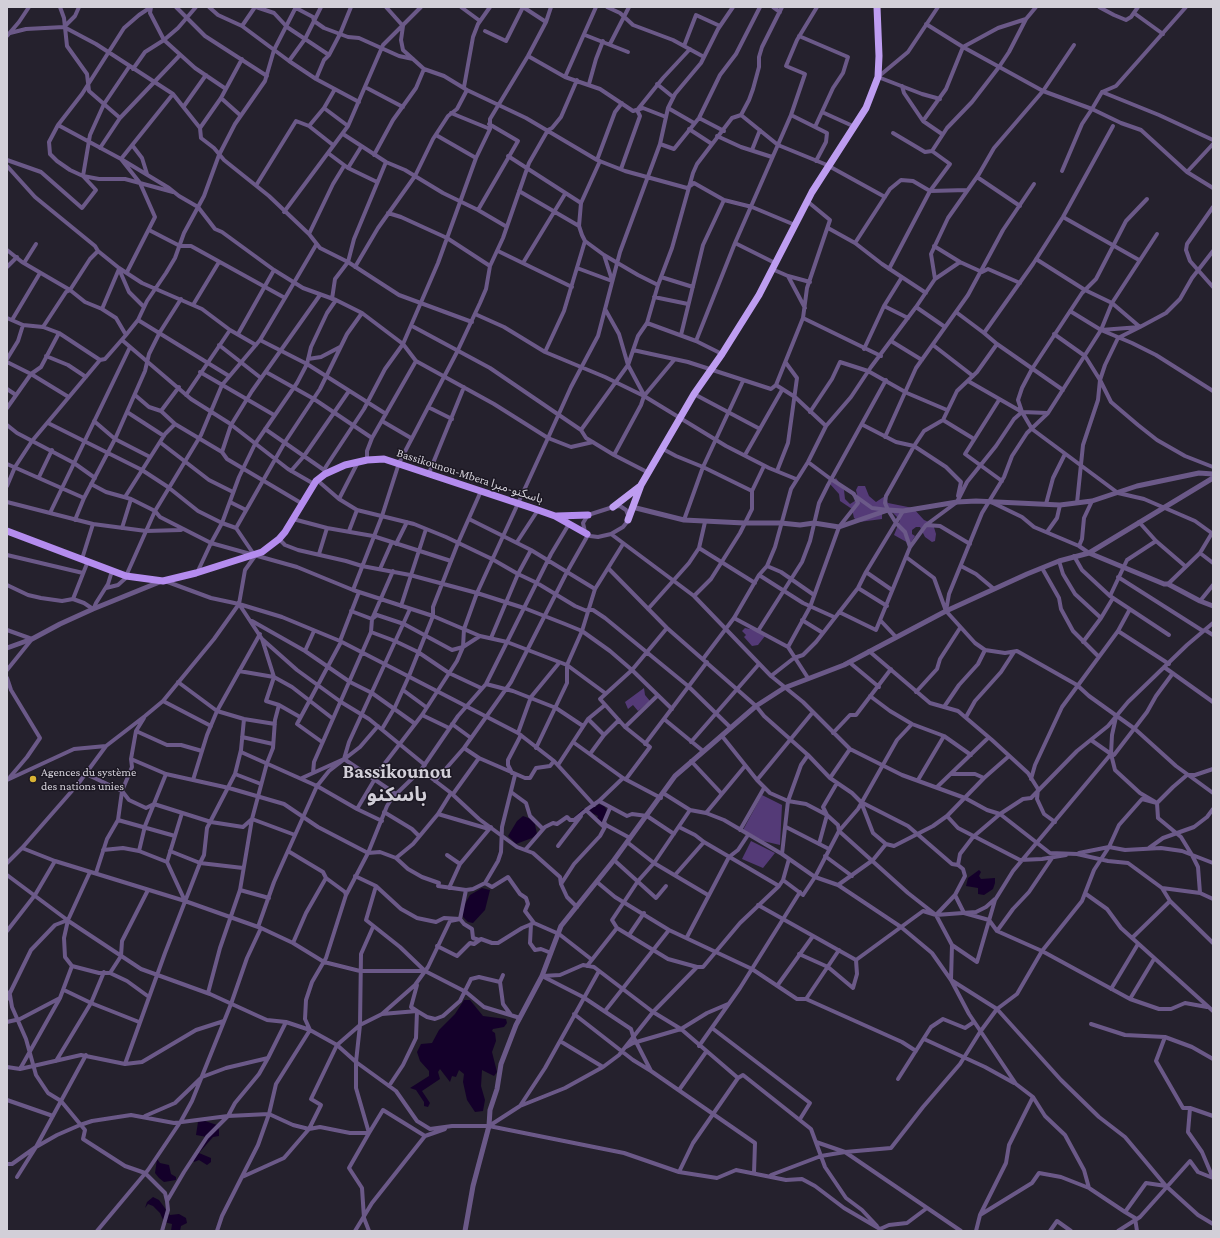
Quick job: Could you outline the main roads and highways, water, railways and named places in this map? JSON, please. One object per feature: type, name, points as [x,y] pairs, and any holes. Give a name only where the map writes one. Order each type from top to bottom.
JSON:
[{"type":"highway","points":[[628,520],[641,485],[680,417],[759,295],[807,201],[828,165],[855,127],[866,108],[878,77],[879,56],[877,7]]},
{"type":"highway","points":[[613,507],[641,485]]},
{"type":"main road","name":"Bassikounou-Mbera باسكنو-مبرا","points":[[7,531],[128,576],[163,581],[255,556],[279,539],[293,519],[301,503],[324,472],[358,462],[384,459],[429,473],[518,505],[538,510],[554,516],[588,535]]},
{"type":"main road","name":"Bassikounou-Mbera باسكنو-مبرا","points":[[554,516],[588,515]]},
{"type":"place","name":"Agences du système des nations unies","points":[[33,779]]},
{"type":"district","name":"Bassikounou باسكنو","points":[[397,784]]}]
